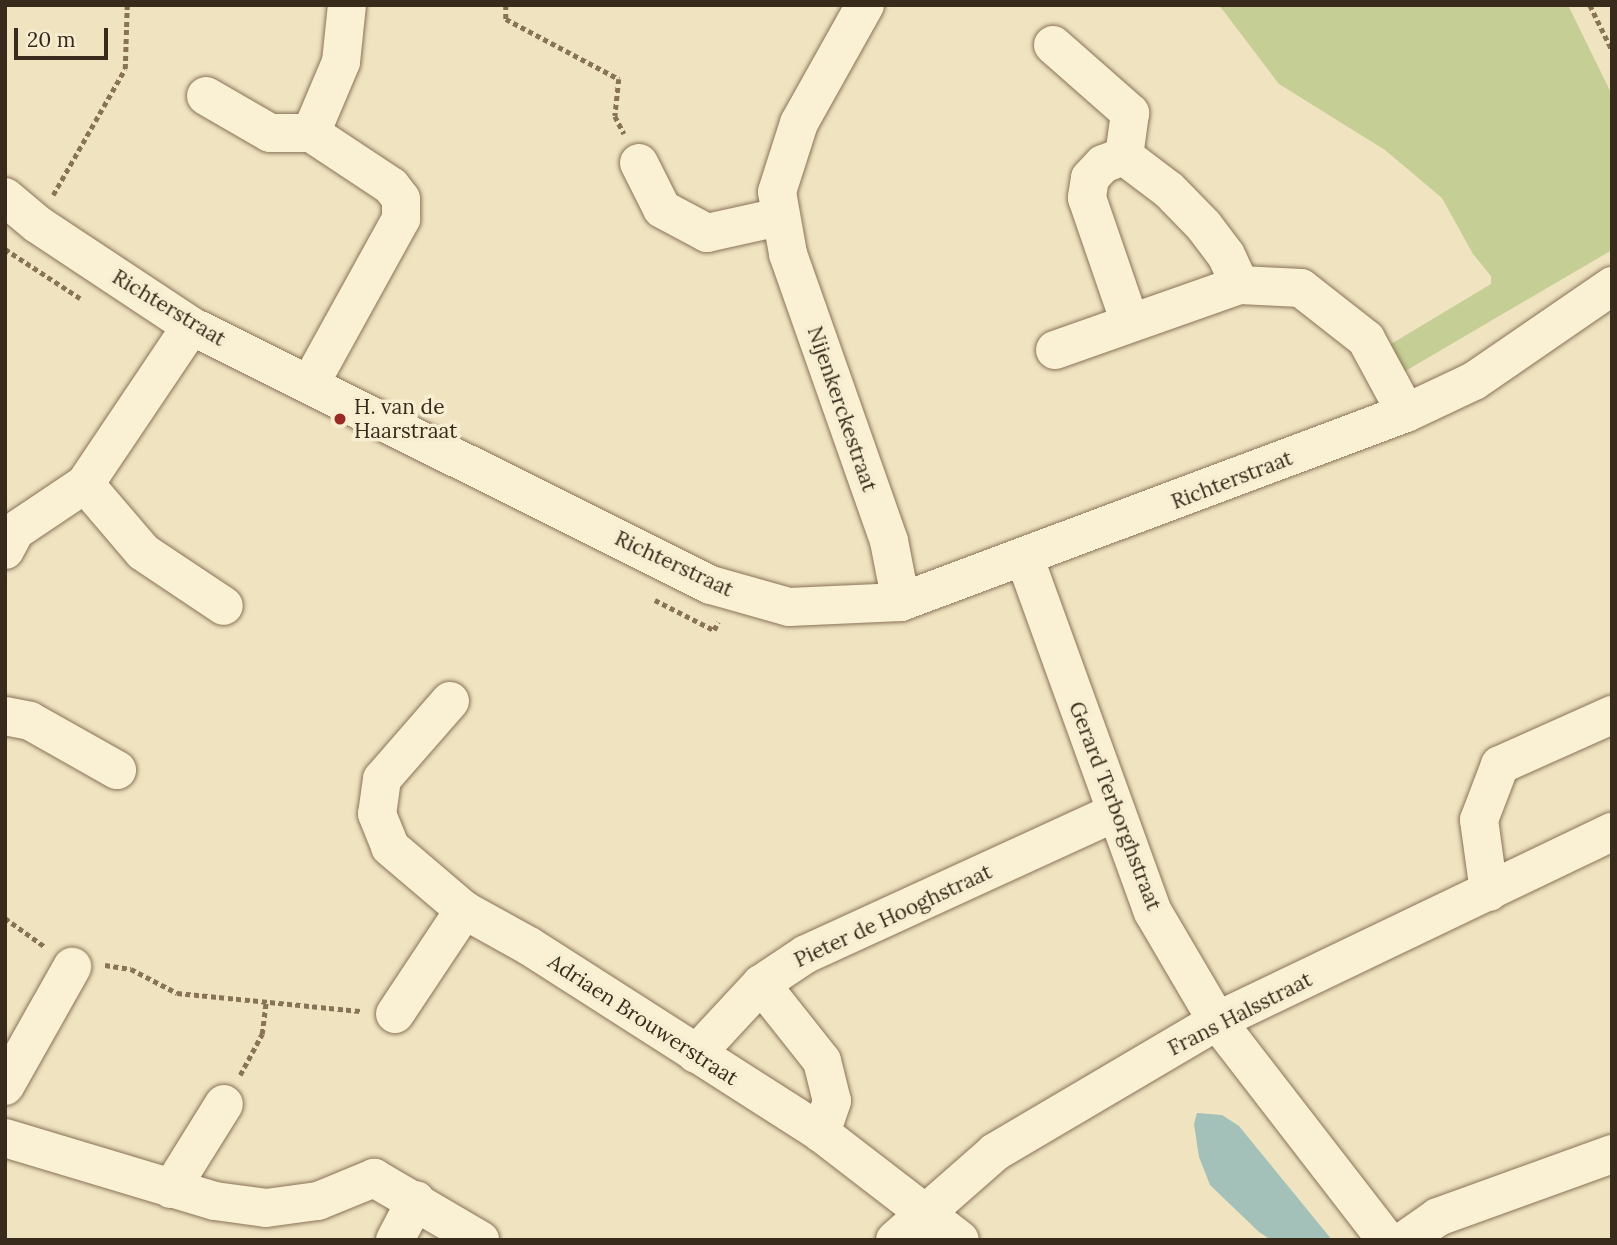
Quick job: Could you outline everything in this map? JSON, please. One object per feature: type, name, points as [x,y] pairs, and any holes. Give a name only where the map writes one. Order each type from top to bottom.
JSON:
[{"type":"street","points":[[311,133],[341,62],[347,5]]},
{"type":"street","name":"Nijenkerckestraat","points":[[865,5],[799,123],[782,171],[779,217],[788,254],[889,541],[901,602]]},
{"type":"street","points":[[1053,45],[1130,113],[1124,156]]},
{"type":"street","points":[[206,96],[270,133],[311,133],[391,186],[401,199],[401,219],[310,384]]},
{"type":"street","points":[[1124,156],[1169,190],[1204,226],[1226,255],[1240,285]]},
{"type":"street","points":[[1124,156],[1103,164],[1090,178],[1087,198],[1130,323]]},
{"type":"street","points":[[639,163],[662,209],[707,233],[779,217]]},
{"type":"street","name":"Richterstraat","points":[[5,197],[37,224],[191,326],[711,585],[789,607],[901,602],[1025,559],[1406,413],[1474,381],[1610,293]]},
{"type":"street","points":[[1055,350],[1240,285],[1301,288],[1340,314],[1366,339],[1406,413]]},
{"type":"street","points":[[9,535],[85,484],[191,326]]},
{"type":"street","points":[[85,484],[144,552],[224,606]]},
{"type":"street","name":"Gerard Terborghstraat","points":[[1025,559],[1114,813],[1153,912],[1217,1021],[1386,1240]]},
{"type":"street","name":"Adriaen Brouwerstraat","points":[[450,701],[382,779],[377,814],[390,847],[464,910],[529,946],[821,1133],[960,1240]]},
{"type":"street","points":[[1489,892],[1479,820],[1500,765],[1612,715]]},
{"type":"street","points":[[5,716],[30,721],[117,770]]},
{"type":"street","name":"Pieter de Hooghstraat","points":[[696,1054],[761,984],[806,954],[1114,813]]},
{"type":"street","name":"Frans Halsstraat","points":[[895,1240],[995,1152],[1217,1021],[1612,832]]},
{"type":"street","points":[[395,1014],[464,910]]},
{"type":"street","points":[[5,1086],[72,967]]},
{"type":"street","points":[[761,984],[822,1061],[832,1101],[821,1133]]},
{"type":"street","points":[[171,1189],[224,1104]]},
{"type":"street","points":[[5,1138],[171,1189],[266,1208],[318,1201],[374,1178],[416,1200],[480,1240]]},
{"type":"street","points":[[1405,1240],[1438,1217],[1612,1154]]},
{"type":"street","points":[[395,1240],[416,1200]]},
{"type":"path","points":[[37,224],[125,69],[127,5]]},
{"type":"path","points":[[506,5],[506,19],[619,79],[615,116],[639,163]]},
{"type":"path","points":[[1590,5],[1612,50]]},
{"type":"path","points":[[5,918],[72,967],[131,969],[177,993],[395,1014]]},
{"type":"path","points":[[224,1104],[262,1034],[266,1003]]},
{"type":"green space","points":[[1219,5],[1568,5],[1612,95],[1612,250],[1402,373],[1386,347],[1491,284],[1491,276],[1473,254],[1442,198],[1385,150],[1279,84]]},
{"type":"water","points":[[1197,1113],[1222,1115],[1239,1126],[1332,1240],[1271,1240],[1259,1232],[1210,1185],[1199,1157],[1194,1124]]},
{"type":"place","name":"H. van de Haarstraat","points":[[340,419]]}]
